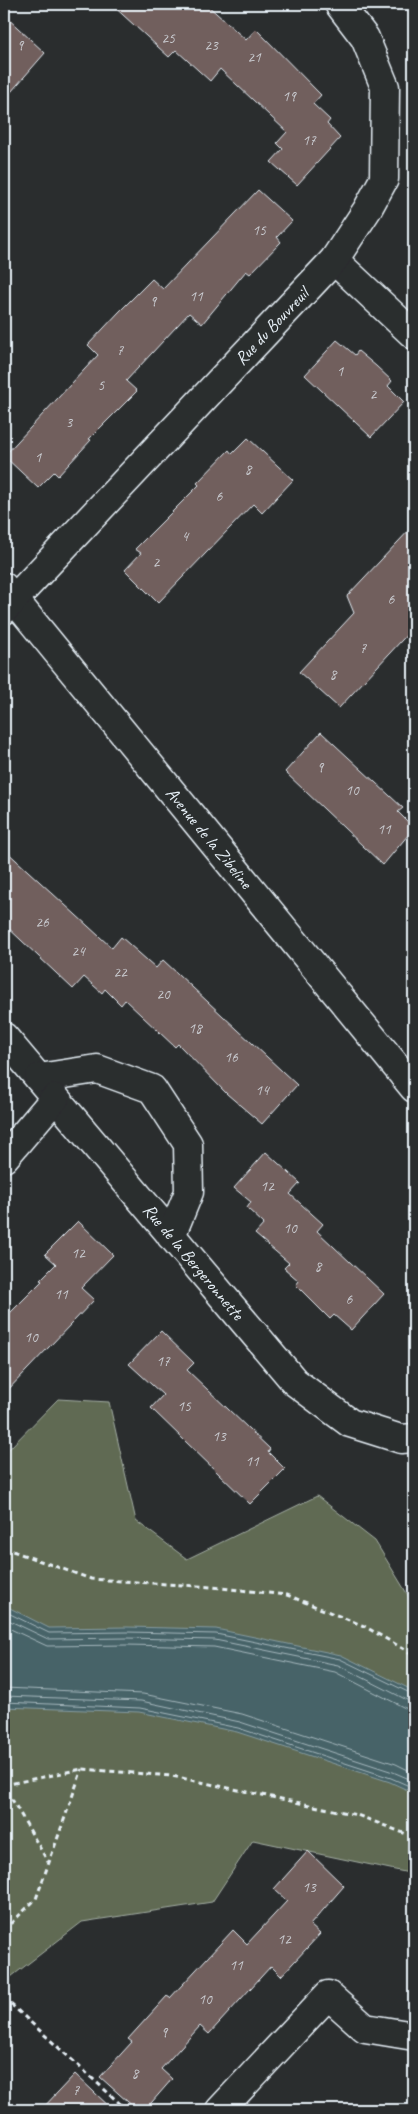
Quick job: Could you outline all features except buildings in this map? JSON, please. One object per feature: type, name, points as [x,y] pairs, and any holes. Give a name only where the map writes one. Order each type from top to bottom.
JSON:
[{"type":"street","name":"Rue du Bouvreuil","points":[[7,599],[334,260],[367,210],[384,179],[385,86],[365,38],[339,4]]},
{"type":"street","points":[[334,260],[414,335]]},
{"type":"street","name":"Avenue de la Zibeline","points":[[7,599],[414,1088]]},
{"type":"street","name":"Rue de la Bergeronnette","points":[[4,1037],[295,1382],[350,1424],[401,1439],[414,1438]]},
{"type":"street","points":[[4,1158],[47,1088],[97,1069],[152,1089],[188,1144],[189,1192],[171,1236]]},
{"type":"street","points":[[220,2110],[328,1995],[365,2028],[414,2036]]},
{"type":"path","points":[[4,1548],[91,1579],[212,1587],[287,1595],[364,1626],[414,1655]]},
{"type":"path","points":[[4,1786],[82,1769],[172,1776],[357,1815],[414,1837]]},
{"type":"path","points":[[4,1930],[36,1899],[82,1769]]},
{"type":"path","points":[[4,1793],[13,1801],[48,1863]]},
{"type":"path","points":[[4,1998],[127,2110]]},
{"type":"green space","points":[[58,1399],[109,1402],[136,1521],[187,1559],[317,1496],[375,1541],[414,1605],[414,1874],[253,1840],[212,1902],[82,1922],[7,1980],[4,1977],[4,1454]]},
{"type":"water","points":[[4,1605],[49,1628],[216,1629],[341,1655],[414,1691],[414,1793],[390,1782],[237,1732],[139,1712],[4,1707]]}]
